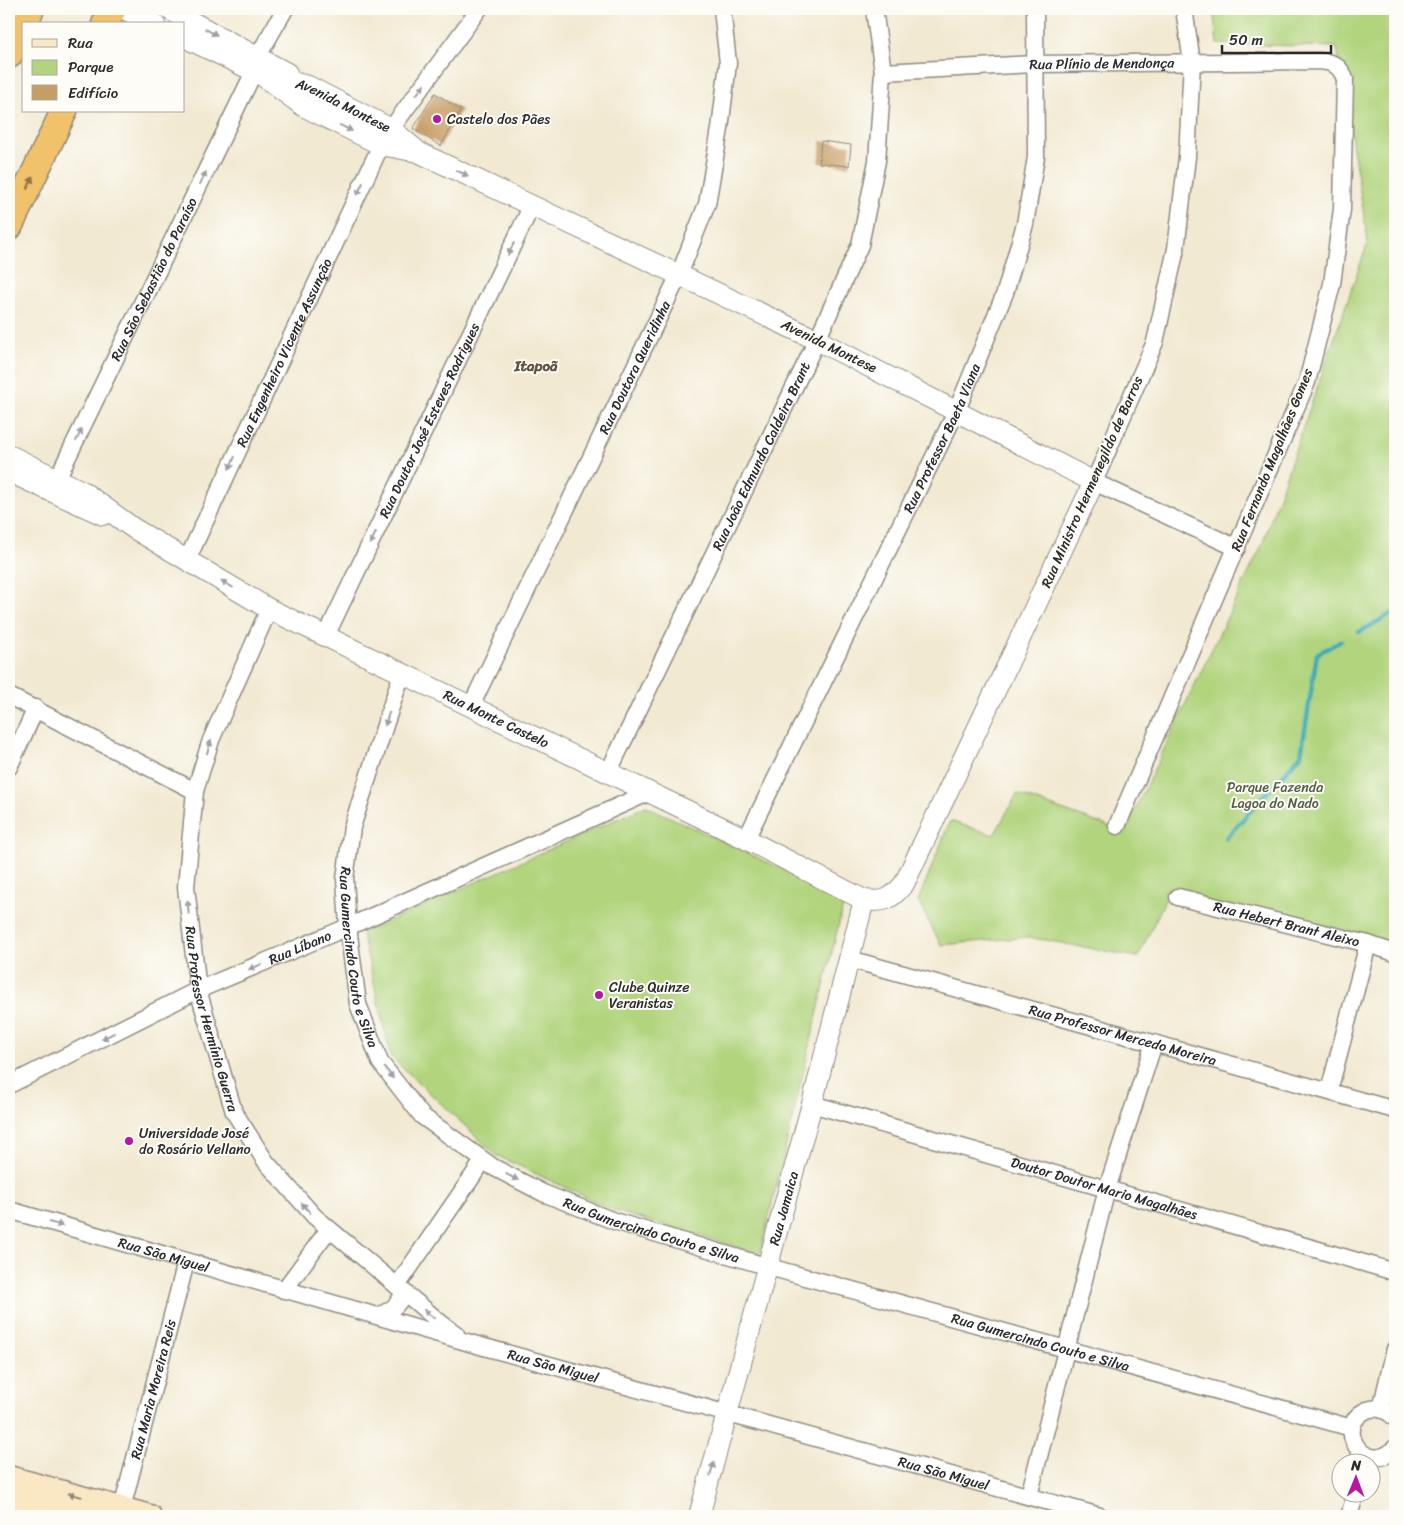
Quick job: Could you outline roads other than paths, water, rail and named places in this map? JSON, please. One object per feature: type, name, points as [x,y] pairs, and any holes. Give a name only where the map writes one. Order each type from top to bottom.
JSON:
[{"type":"highway","points":[[25,22],[31,9]]},
{"type":"highway","points":[[9,55],[22,28]]},
{"type":"highway","points":[[9,227],[64,112]]},
{"type":"main road","points":[[9,1477],[121,1512],[150,1516]]},
{"type":"main road","points":[[9,1497],[79,1516]]},
{"type":"street","points":[[168,9],[256,70]]},
{"type":"street","name":"Rua São Sebastião do Paraíso","points":[[58,479],[285,9]]},
{"type":"street","name":"Rua Engenheiro Vicente Assunção","points":[[187,560],[386,137],[480,9]]},
{"type":"street","name":"Rua Doutora Queridinha","points":[[471,706],[679,275],[706,204],[720,129],[728,63],[722,9]]},
{"type":"street","name":"Rua João Edmundo Caldeira Brant","points":[[608,772],[817,340],[860,245],[877,161],[883,72],[874,9]]},
{"type":"street","name":"Rua Professor Baeta Viana","points":[[746,839],[957,410],[1005,294],[1025,224],[1036,157],[1035,9]]},
{"type":"street","name":"Rua Ministro Hermenegildo de Barros","points":[[864,900],[880,902],[893,896],[904,884],[1094,482],[1155,342],[1176,249],[1187,157],[1192,62],[1184,9]]},
{"type":"street","points":[[116,16],[145,22]]},
{"type":"street","points":[[185,37],[256,70]]},
{"type":"street","points":[[185,49],[256,70]]},
{"type":"street","name":"Rua Plínio de Mendonça","points":[[883,72],[1035,64],[1320,61]]},
{"type":"street","name":"Rua Fernando Magalhães Gomes","points":[[1117,826],[1307,382],[1332,284],[1342,209],[1345,79],[1341,68],[1331,62],[1320,61]]},
{"type":"street","name":"Avenida Montese","points":[[256,70],[308,86],[386,137]]},
{"type":"street","name":"Avenida Montese","points":[[256,70],[303,106],[386,137],[532,205],[817,340],[957,410],[1094,482],[1237,548]]},
{"type":"street","name":"Rua Doutor José Esteves Rodrigues","points":[[326,636],[532,205]]},
{"type":"street","name":"Rua Monte Castelo","points":[[9,455],[82,490],[133,528],[269,609],[650,792],[864,900]]},
{"type":"street","points":[[9,472],[76,504],[133,528]]},
{"type":"street","name":"Rua Monte Castelo","points":[[9,487],[71,516],[133,528]]},
{"type":"street","name":"Rua Professor Hermínio Guerra","points":[[269,609],[211,740],[195,791],[186,887],[198,990],[234,1112],[266,1162],[314,1216],[442,1324],[469,1342]]},
{"type":"street","name":"Rua Gumercindo Couto e Silva","points":[[402,673],[352,827],[345,879],[348,927],[358,1004],[380,1062],[422,1116],[493,1167],[543,1193],[614,1221],[768,1267],[1352,1428]]},
{"type":"street","points":[[9,696],[36,708],[195,791]]},
{"type":"street","points":[[9,767],[36,708]]},
{"type":"street","name":"Rua Líbano","points":[[9,1085],[198,990],[348,927],[650,792]]},
{"type":"street","name":"Rua Hebert Brant Aleixo","points":[[1178,897],[1368,944],[1395,953]]},
{"type":"street","name":"Rua Jamaica","points":[[698,1516],[812,1104],[864,900]]},
{"type":"street","points":[[1328,1090],[1368,944]]},
{"type":"street","name":"Rua Professor Mercedo Moreira","points":[[849,959],[1395,1110]]},
{"type":"street","points":[[1028,1496],[1107,1188],[1154,1043]]},
{"type":"street","name":"Doutor Doutor Mario Magalhães","points":[[812,1104],[1395,1272]]},
{"type":"street","points":[[377,1316],[390,1312],[400,1300],[400,1289],[483,1161]]},
{"type":"street","name":"Rua São Miguel","points":[[9,1210],[469,1342],[1100,1516]]},
{"type":"street","points":[[284,1290],[329,1229]]},
{"type":"street","name":"Rua Maria Moreira Reis","points":[[121,1512],[186,1262]]},
{"type":"street","points":[[1381,1409],[1395,1348]]},
{"type":"street","points":[[1360,1452],[1352,1438],[1352,1428],[1355,1420],[1362,1413],[1371,1409],[1381,1409],[1390,1412],[1395,1418]]},
{"type":"street","points":[[1382,1457],[1395,1448]]},
{"type":"street","points":[[1349,1516],[1353,1502]]},
{"type":"waterway","points":[[1359,632],[1395,612]]},
{"type":"waterway","points":[[1226,838],[1301,755],[1317,654],[1341,641]]},
{"type":"place","name":"Castelo dos Pães","points":[[437,119]]},
{"type":"place","name":"Clube Quinze Veranistas","points":[[599,995]]},
{"type":"place","name":"Universidade José do Rosário Vellano","points":[[129,1141]]},
{"type":"district","name":"Itapoã","points":[[536,366]]},
{"type":"park label","name":"Parque Fazenda Lagoa do Nado","points":[[1275,796]]}]
